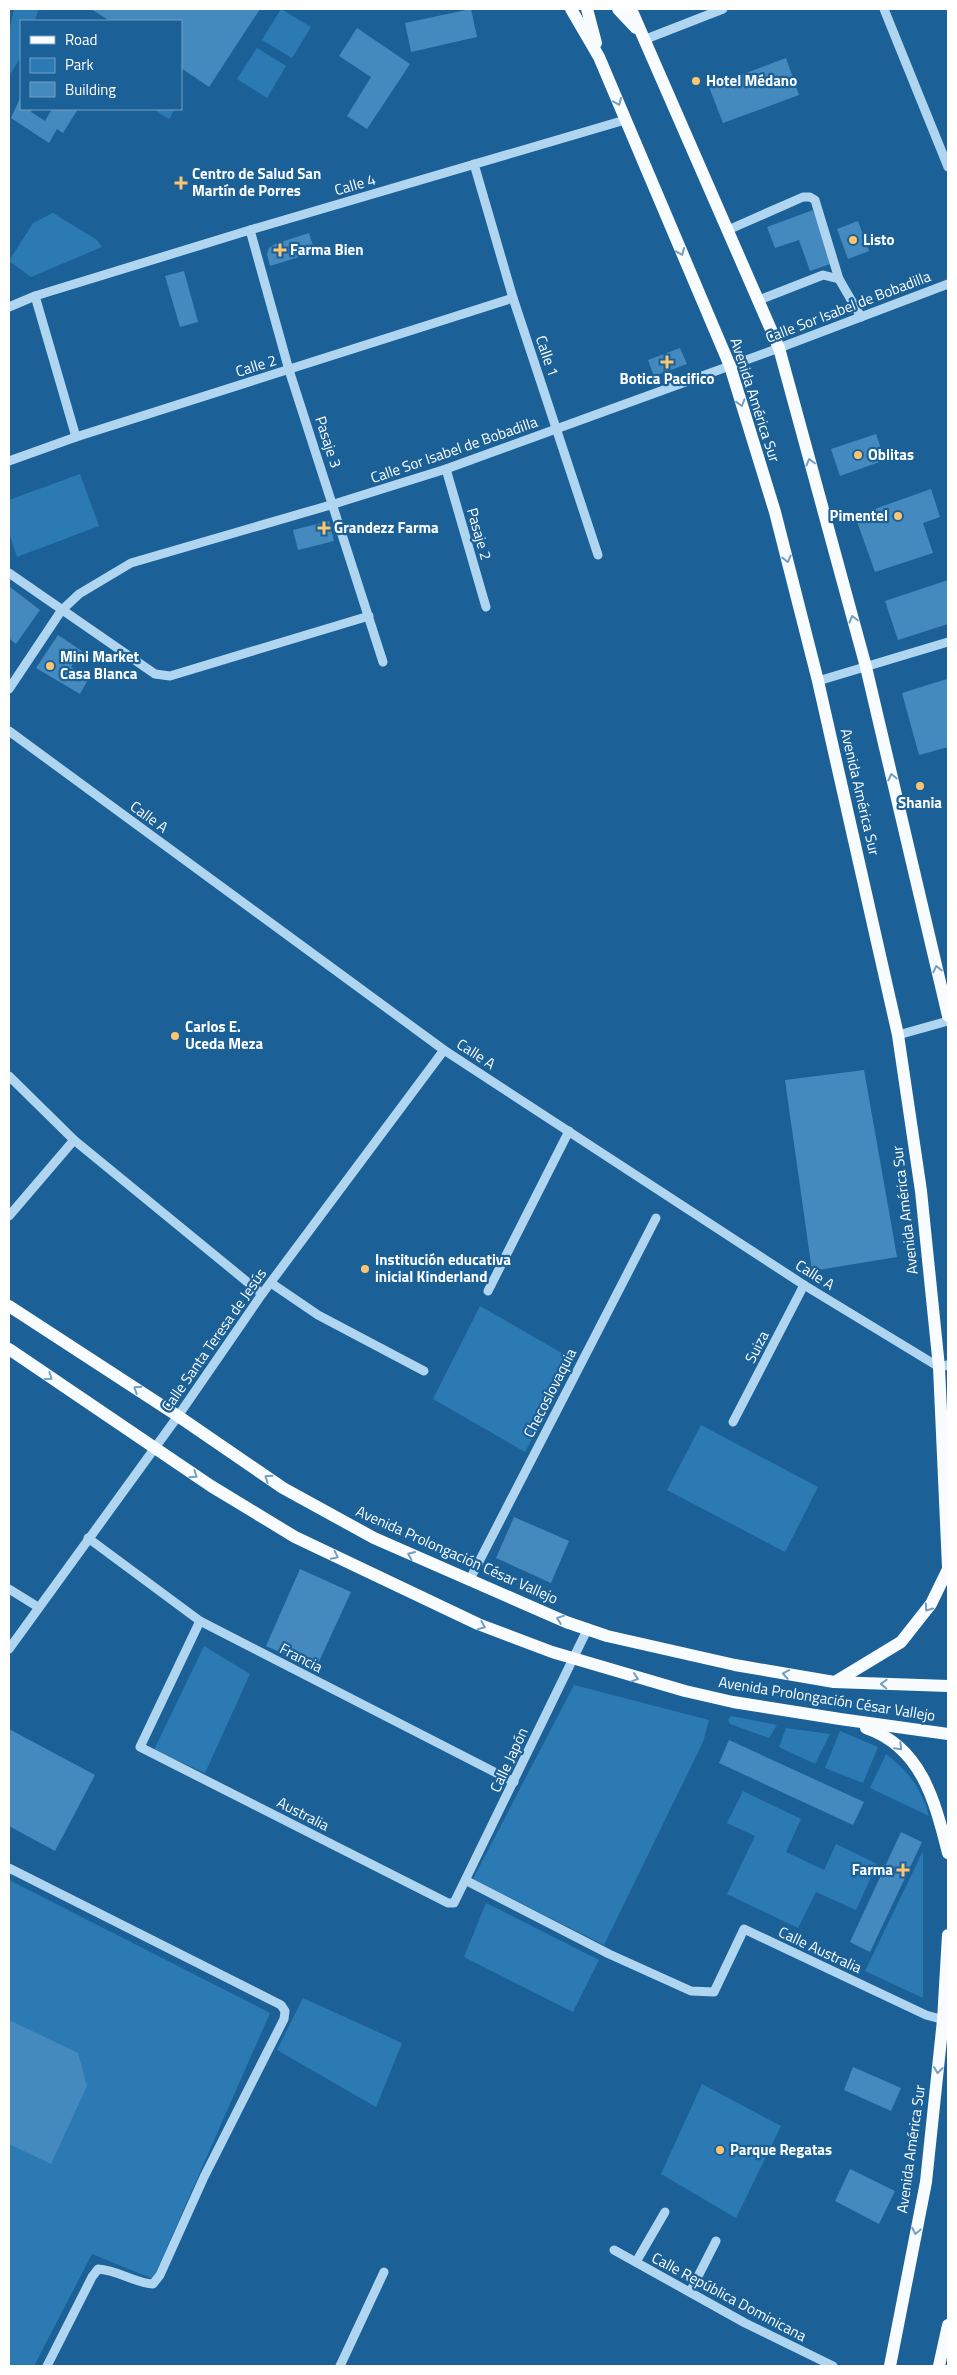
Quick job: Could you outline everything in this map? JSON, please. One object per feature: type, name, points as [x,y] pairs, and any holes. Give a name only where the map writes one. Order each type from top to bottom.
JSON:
[{"type":"main road","name":"Avenida América Sur","points":[[571,9],[599,57],[730,366],[775,512],[818,681],[898,1035],[921,1191],[944,1366],[948,1568]]},
{"type":"main road","points":[[618,9],[646,39]]},
{"type":"main road","points":[[631,9],[646,39],[779,348],[866,667],[948,1016]]},
{"type":"main road","name":"Avenida América Sur","points":[[588,10],[599,57]]},
{"type":"main road","name":"Avenida Prolongación César Vallejo","points":[[9,1306],[178,1416],[283,1488],[374,1538],[469,1582],[566,1622],[608,1636],[735,1665],[834,1682],[948,1686]]},
{"type":"main road","name":"Avenida Prolongación César Vallejo","points":[[9,1349],[211,1486],[295,1537],[478,1624],[552,1652],[573,1657],[647,1682],[685,1691],[733,1702],[948,1734]]},
{"type":"main road","points":[[834,1682],[901,1642],[931,1604],[948,1568]]},
{"type":"main road","points":[[840,1719],[879,1732],[899,1744],[929,1786],[935,1800],[948,1853]]},
{"type":"main road","name":"Avenida América Sur","points":[[890,2366],[926,2182],[946,2020],[948,1934]]},
{"type":"main road","points":[[939,2366],[948,2325]]},
{"type":"street","points":[[646,39],[723,9]]},
{"type":"street","points":[[884,9],[948,167]]},
{"type":"street","name":"Calle 4","points":[[9,307],[35,296],[250,230],[625,120]]},
{"type":"street","name":"Calle 1","points":[[474,164],[512,298],[598,555]]},
{"type":"street","points":[[728,230],[803,197],[810,197],[815,200],[839,279],[860,318]]},
{"type":"street","name":"Pasaje 3","points":[[250,230],[289,370],[334,504],[383,662]]},
{"type":"street","points":[[758,300],[823,275],[839,279]]},
{"type":"street","name":"Calle Sor Isabel de Bobadilla","points":[[9,689],[61,610],[79,594],[131,563],[334,504],[446,469],[779,348],[948,284]]},
{"type":"street","points":[[9,295],[18,302]]},
{"type":"street","points":[[35,296],[76,436]]},
{"type":"street","name":"Calle 2","points":[[9,461],[76,436],[512,298]]},
{"type":"street","name":"Pasaje 2","points":[[446,469],[486,607]]},
{"type":"street","points":[[9,573],[155,674],[170,676],[369,616]]},
{"type":"street","points":[[818,681],[948,642]]},
{"type":"street","name":"Calle A","points":[[9,731],[444,1050],[804,1285],[944,1366]]},
{"type":"street","points":[[898,1035],[948,1021]]},
{"type":"street","name":"Calle Santa Teresa de Jesús","points":[[9,1649],[178,1416],[262,1294],[444,1050]]},
{"type":"street","points":[[9,1076],[74,1140],[262,1294]]},
{"type":"street","points":[[488,1291],[569,1131]]},
{"type":"street","points":[[9,1216],[74,1140]]},
{"type":"street","name":"Checoslovaquia","points":[[469,1582],[656,1218]]},
{"type":"street","points":[[271,1283],[318,1315],[424,1371]]},
{"type":"street","name":"Suiza","points":[[733,1422],[804,1285]]},
{"type":"street","name":"Francia","points":[[88,1538],[200,1622],[514,1782]]},
{"type":"street","points":[[9,1589],[38,1607]]},
{"type":"street","name":"Australia","points":[[200,1622],[140,1747],[448,1903],[454,1903]]},
{"type":"street","name":"Calle Japón","points":[[454,1903],[467,1881],[588,1628]]},
{"type":"street","points":[[9,1868],[281,2004],[285,2011],[284,2019],[204,2177],[160,2275],[153,2284],[141,2284],[107,2270],[98,2269],[92,2277],[47,2366]]},
{"type":"street","name":"Calle Australia","points":[[467,1881],[609,1954],[691,1991],[714,1992],[744,1930],[926,2015],[946,2020]]},
{"type":"street","points":[[636,2262],[665,2212]]},
{"type":"street","points":[[690,2292],[716,2241]]},
{"type":"street","name":"Calle República Dominicana","points":[[614,2250],[745,2323],[832,2366]]},
{"type":"street","points":[[340,2366],[384,2272]]},
{"type":"green space","points":[[14,9],[38,10],[35,20],[20,20],[20,59],[9,76],[9,32]]},
{"type":"green space","points":[[281,9],[311,27],[292,58],[262,40]]},
{"type":"green space","points":[[257,48],[286,66],[267,98],[237,79]]},
{"type":"green space","points":[[155,110],[174,110],[169,119]]},
{"type":"green space","points":[[53,213],[97,240],[102,247],[31,277],[9,261],[33,223]]},
{"type":"green space","points":[[80,474],[99,526],[17,557],[9,533],[9,500]]},
{"type":"green space","points":[[480,1306],[574,1360],[525,1452],[433,1399]]},
{"type":"green space","points":[[701,1425],[818,1487],[785,1552],[667,1490]]},
{"type":"green space","points":[[204,1646],[250,1674],[205,1773],[154,1750]]},
{"type":"green space","points":[[574,1685],[709,1720],[703,1742],[604,1945],[473,1879]]},
{"type":"green space","points":[[731,1716],[777,1725],[769,1738],[730,1724],[728,1720]]},
{"type":"green space","points":[[786,1728],[830,1734],[815,1764],[779,1747]]},
{"type":"green space","points":[[840,1731],[878,1747],[863,1783],[825,1768]]},
{"type":"green space","points":[[886,1754],[913,1781],[922,1797],[929,1816],[870,1788]]},
{"type":"green space","points":[[743,1791],[801,1819],[786,1852],[824,1870],[836,1844],[877,1864],[856,1910],[816,1892],[798,1928],[727,1894],[755,1836],[727,1823]]},
{"type":"green space","points":[[923,1851],[923,1998],[865,1971]]},
{"type":"green space","points":[[9,1880],[270,2013],[153,2279],[92,2254],[34,2366],[9,2366]]},
{"type":"green space","points":[[486,1903],[599,1960],[573,2012],[464,1957]]},
{"type":"green space","points":[[303,1998],[402,2043],[376,2107],[277,2050]]},
{"type":"green space","name":"Parque Regatas","points":[[702,2084],[781,2126],[736,2218],[661,2174]]},
{"type":"building","points":[[91,9],[260,9],[209,87],[182,69],[182,20],[108,20]]},
{"type":"building","points":[[471,9],[477,37],[411,52],[405,23]]},
{"type":"building","points":[[357,28],[410,64],[367,129],[347,116],[371,77],[339,56]]},
{"type":"building","points":[[786,58],[799,95],[723,123],[709,87]]},
{"type":"building","points":[[20,98],[20,110],[32,110],[31,112],[45,121],[51,110],[77,110],[63,133],[57,129],[49,143],[11,118]]},
{"type":"building","points":[[813,210],[833,263],[810,271],[799,240],[775,248],[767,227]]},
{"type":"building","name":"Listo","points":[[858,221],[869,251],[848,259],[837,229]]},
{"type":"building","points":[[309,233],[315,252],[270,266],[267,254],[269,248],[275,244]]},
{"type":"building","points":[[184,271],[198,322],[180,327],[165,276]]},
{"type":"building","name":"Botica Pacifico","points":[[680,348],[687,364],[654,376],[648,360]]},
{"type":"building","name":"Oblitas","points":[[876,434],[885,460],[840,476],[831,449]]},
{"type":"building","points":[[931,489],[940,517],[923,523],[933,553],[875,572],[855,516]]},
{"type":"building","points":[[329,521],[334,541],[298,550],[293,530]]},
{"type":"building","points":[[948,580],[948,624],[898,640],[885,601]]},
{"type":"building","points":[[10,587],[40,610],[16,644],[9,638]]},
{"type":"building","points":[[58,635],[82,651],[71,667],[89,678],[80,694],[36,668]]},
{"type":"building","points":[[947,679],[948,747],[919,755],[902,693]]},
{"type":"building","points":[[864,1070],[897,1257],[812,1271],[785,1080]]},
{"type":"building","points":[[514,1517],[569,1541],[551,1583],[496,1558]]},
{"type":"building","points":[[300,1569],[351,1592],[316,1668],[266,1646]]},
{"type":"building","points":[[9,1729],[95,1775],[55,1851],[9,1826]]},
{"type":"building","points":[[729,1740],[864,1802],[853,1825],[719,1763]]},
{"type":"building","points":[[901,1832],[922,1842],[870,1952],[850,1942]]},
{"type":"building","points":[[9,2020],[78,2053],[87,2086],[51,2164],[9,2144]]},
{"type":"building","points":[[853,2067],[901,2088],[891,2111],[844,2090]]},
{"type":"building","points":[[850,2169],[895,2191],[879,2224],[835,2201]]},
{"type":"place","name":"Hotel Médano","points":[[696,81]]},
{"type":"place","name":"Centro de Salud San Martín de Porres","points":[[181,183]]},
{"type":"place","name":"Listo","points":[[853,240]]},
{"type":"place","name":"Farma Bien","points":[[280,250]]},
{"type":"place","name":"Botica Pacifico","points":[[667,362]]},
{"type":"place","name":"Oblitas","points":[[858,455]]},
{"type":"place","name":"Pimentel","points":[[898,516]]},
{"type":"place","name":"Grandezz Farma","points":[[324,528]]},
{"type":"place","name":"Mini Market Casa Blanca","points":[[50,666]]},
{"type":"place","name":"Shania","points":[[920,786]]},
{"type":"place","name":"Carlos E. Uceda Meza","points":[[175,1036]]},
{"type":"place","name":"Institución educativa inicial Kinderland","points":[[365,1269]]},
{"type":"place","name":"Farma","points":[[903,1870]]},
{"type":"place","name":"Parque Regatas","points":[[720,2150]]}]
